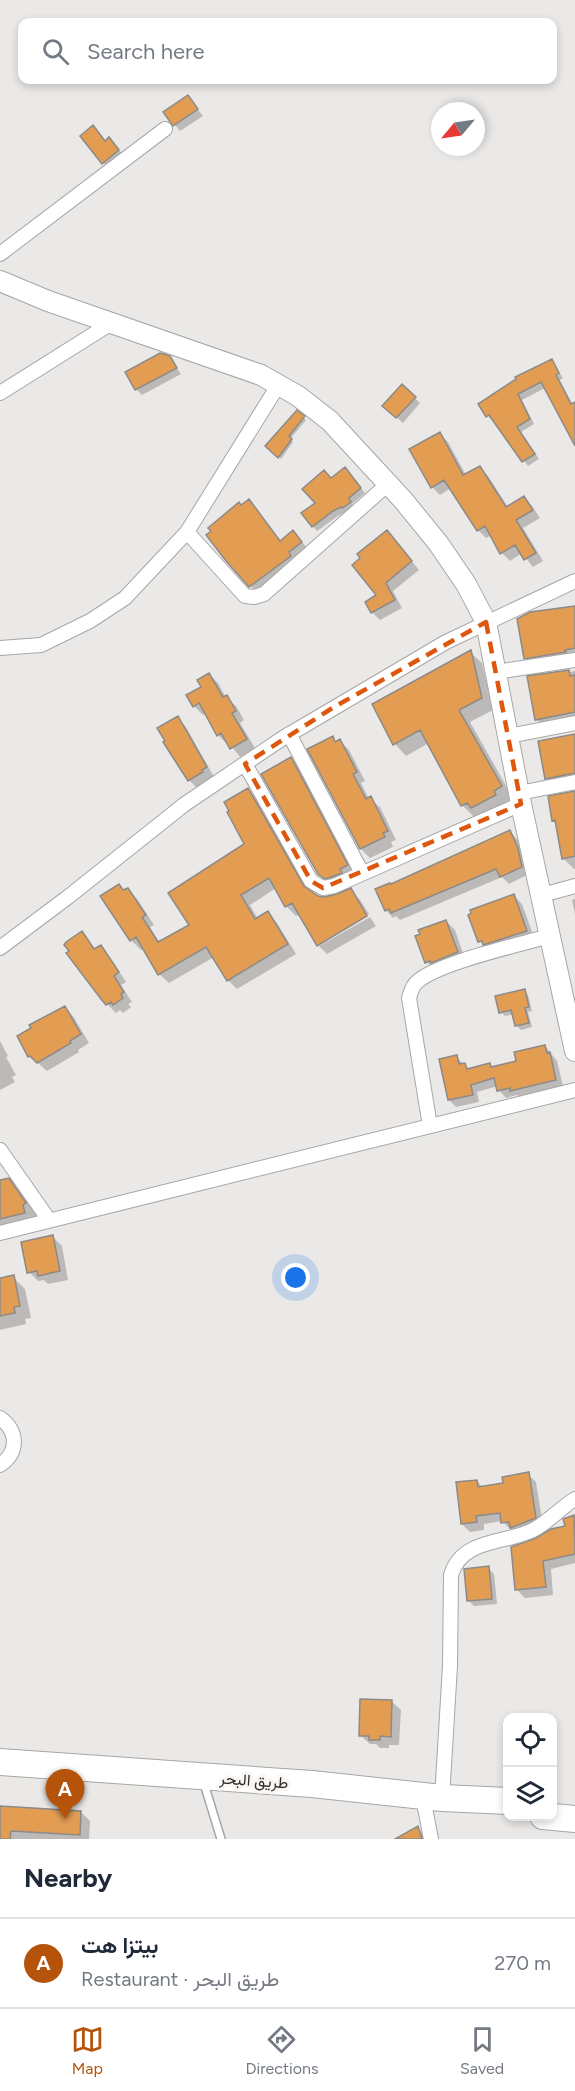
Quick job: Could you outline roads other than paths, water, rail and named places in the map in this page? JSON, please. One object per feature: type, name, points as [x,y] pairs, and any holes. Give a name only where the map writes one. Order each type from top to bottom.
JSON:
[{"type":"highway","name":"طريق البحر","points":[[0,1762],[312,1784],[503,1813]]},
{"type":"highway","name":"طريق البحر","points":[[0,1779],[433,1803],[503,1801]]},
{"type":"highway","points":[[557,1803],[575,1804]]},
{"type":"highway","points":[[557,1817],[575,1819]]},
{"type":"main road","points":[[0,280],[48,301],[261,375],[279,384],[330,421],[438,543],[466,584],[486,622],[520,799],[549,936],[573,1030],[575,1050]]},
{"type":"street","points":[[0,254],[165,129]]},
{"type":"street","points":[[0,393],[113,322]]},
{"type":"street","points":[[0,648],[41,645],[90,621],[125,598],[187,532],[279,384]]},
{"type":"street","points":[[187,532],[245,597],[254,597],[264,594],[388,484]]},
{"type":"street","points":[[0,948],[185,804],[290,734],[411,662],[486,622],[556,592],[575,581]]},
{"type":"street","points":[[496,672],[575,660]]},
{"type":"street","points":[[509,736],[575,723]]},
{"type":"street","points":[[290,734],[362,873]]},
{"type":"street","points":[[244,764],[311,881],[323,888],[362,873],[520,799],[575,782]]},
{"type":"street","points":[[542,895],[575,886]]},
{"type":"street","points":[[430,1126],[414,1037],[410,999],[415,983],[425,976],[461,962],[549,936]]},
{"type":"street","points":[[0,1233],[575,1090]]},
{"type":"street","points":[[0,1150],[49,1220]]},
{"type":"street","points":[[0,1418],[13,1432],[15,1442],[7,1460],[0,1465]]},
{"type":"street","points":[[430,1839],[450,1666],[451,1575],[454,1564],[467,1551],[478,1546],[536,1529],[575,1499]]},
{"type":"lane","points":[[206,1790],[220,1839]]},
{"type":"place","name":"بيتزا هت","points":[[65,1819]]}]
